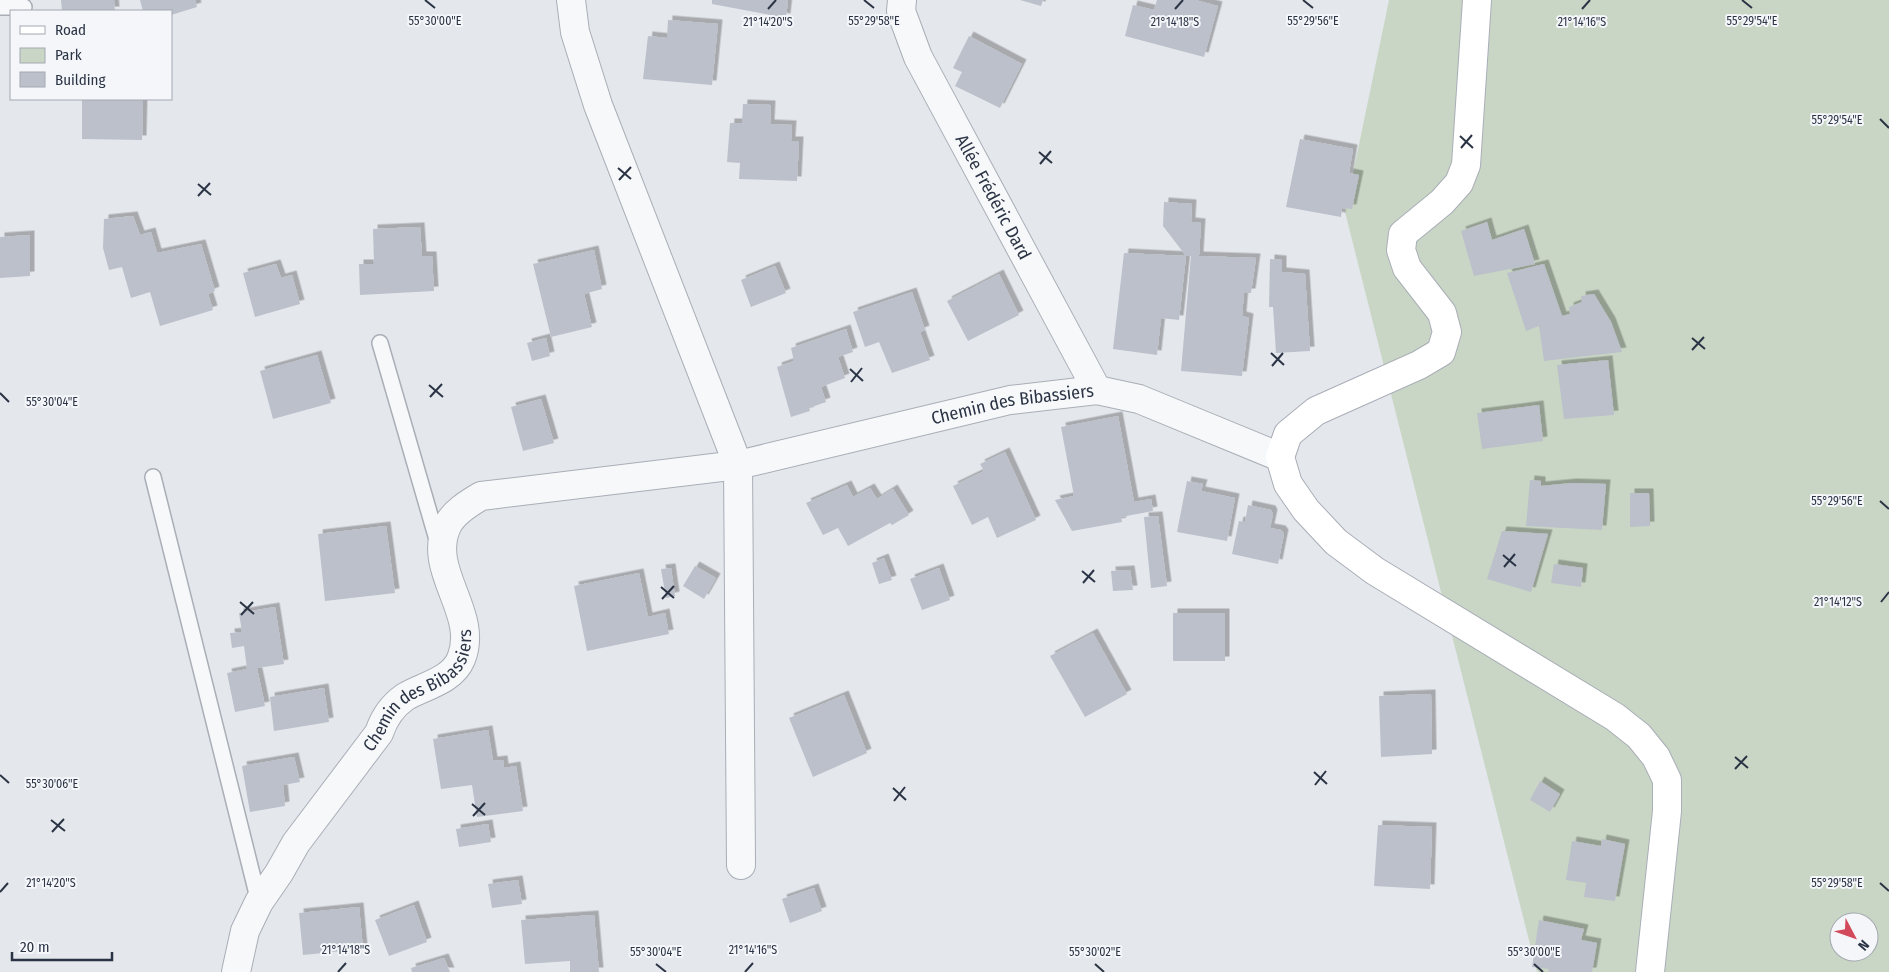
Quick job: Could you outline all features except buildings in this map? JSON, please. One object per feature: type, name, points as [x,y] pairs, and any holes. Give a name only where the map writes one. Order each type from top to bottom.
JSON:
[{"type":"main road","points":[[1477,0],[1466,164],[1459,183],[1442,202],[1403,234],[1401,250],[1407,268],[1442,313],[1447,332],[1441,352],[1419,365],[1316,411],[1288,434],[1280,456],[1288,484],[1306,510],[1336,542],[1375,571],[1615,717],[1639,736],[1656,757],[1666,780],[1667,811],[1650,972]]},
{"type":"street","points":[[571,0],[575,32],[598,105],[738,465],[741,865]]},
{"type":"street","name":"Allée Frédéric Dard","points":[[902,0],[903,18],[918,56],[1097,390]]},
{"type":"street","name":"Chemin des Bibassiers","points":[[236,972],[245,931],[258,902],[280,873],[296,843],[379,733],[384,719],[394,706],[406,696],[425,689],[446,676],[460,661],[467,640],[464,620],[445,566],[442,542],[447,525],[462,508],[481,496],[738,465],[1010,400],[1097,390],[1139,399],[1280,456]]},
{"type":"lane","points":[[0,7],[24,7]]},
{"type":"lane","points":[[380,343],[445,566]]},
{"type":"lane","points":[[152,477],[258,902]]},
{"type":"green space","points":[[1389,0],[1889,0],[1889,972],[1537,972],[1345,212]]}]
